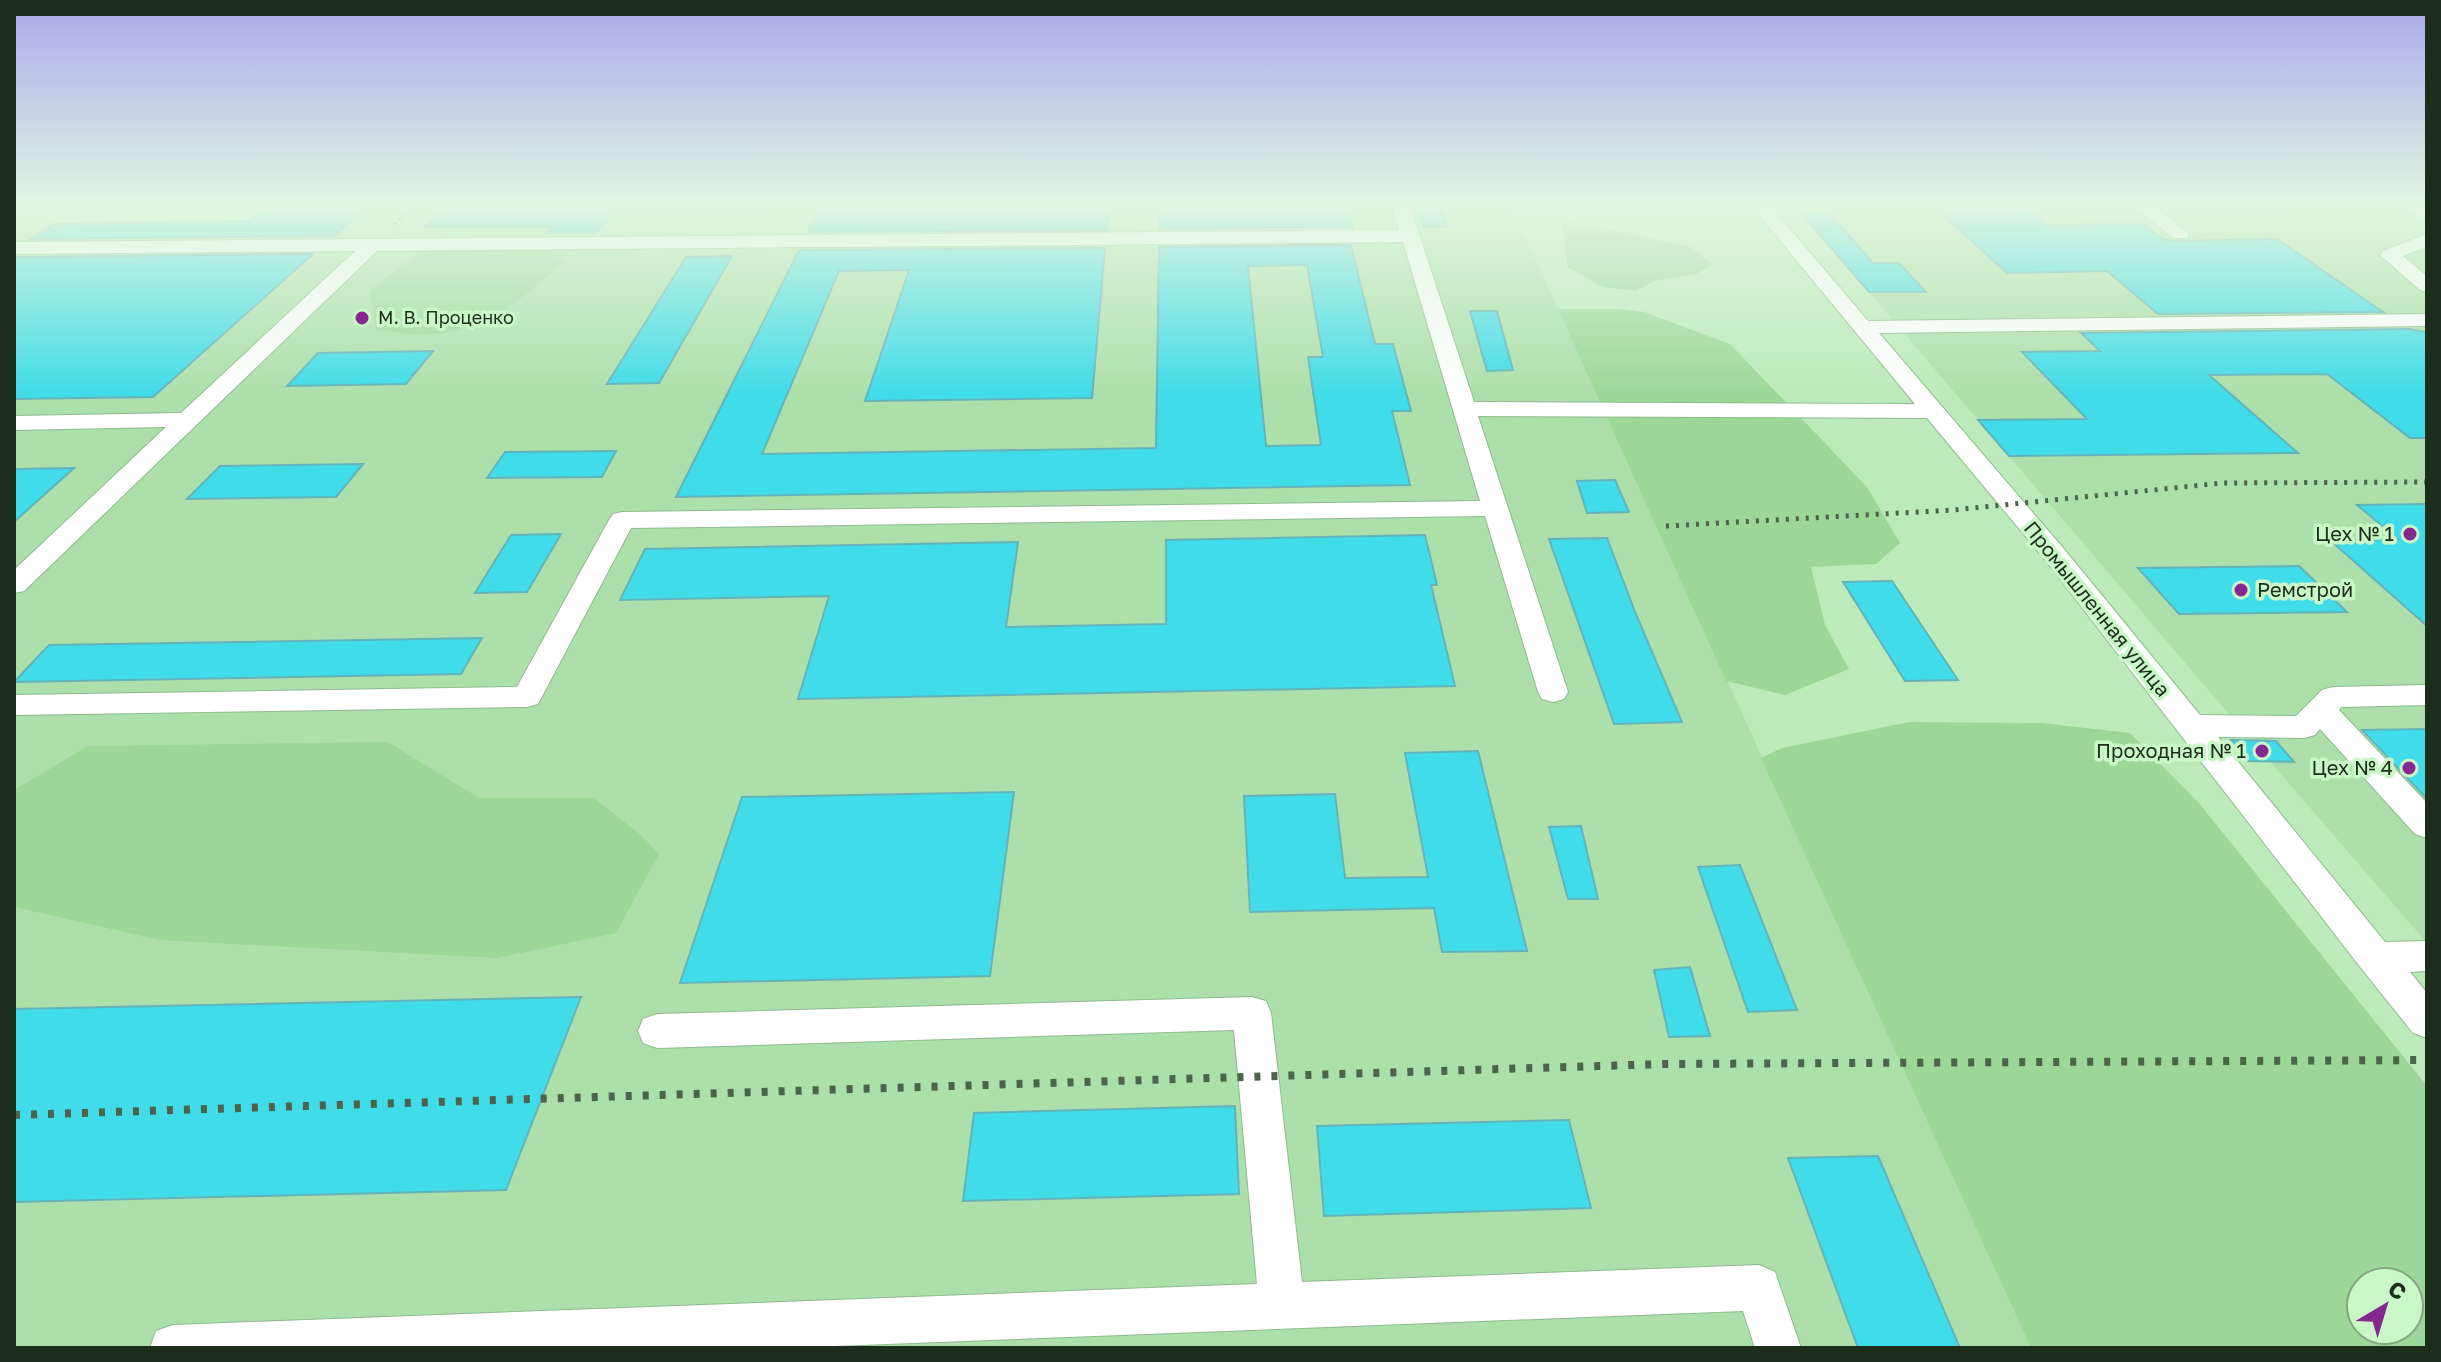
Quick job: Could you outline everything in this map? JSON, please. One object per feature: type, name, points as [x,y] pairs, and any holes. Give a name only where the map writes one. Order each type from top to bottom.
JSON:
[{"type":"street","points":[[14,585],[349,267]]},
{"type":"street","points":[[1419,267],[1553,692]]},
{"type":"street","name":"Промышленная улица","points":[[1812,267],[2055,555],[2427,1021]]},
{"type":"street","points":[[2404,267],[2427,286]]},
{"type":"street","points":[[1864,327],[2427,320]]},
{"type":"street","points":[[1464,409],[1934,411]]},
{"type":"street","points":[[14,423],[188,420]]},
{"type":"street","points":[[14,705],[527,697],[622,520],[1495,508]]},
{"type":"street","points":[[2190,726],[2304,727],[2333,697],[2427,695]]},
{"type":"street","points":[[2320,709],[2427,825]]},
{"type":"street","points":[[2374,957],[2427,956]]},
{"type":"street","points":[[657,1031],[1252,1013],[1282,1306]]},
{"type":"street","points":[[173,1348],[1759,1288],[1778,1348]]},
{"type":"shaded area","points":[[14,267],[1539,267],[2031,1348],[14,1348]]},
{"type":"shaded area","points":[[401,267],[558,267],[504,310],[451,331],[411,334],[376,330],[370,291]]},
{"type":"shaded area","points":[[1568,267],[1708,267],[1697,274],[1654,281],[1636,291],[1602,287]]},
{"type":"shaded area","points":[[1847,267],[2427,267],[2427,943]]},
{"type":"shaded area","points":[[1558,309],[1644,312],[1730,344],[1867,487],[1900,543],[1876,564],[1811,567],[1825,625],[1849,669],[1785,695],[1726,681]]},
{"type":"shaded area","points":[[1909,722],[2042,723],[2130,733],[2198,802],[2427,1086],[2427,1348],[2031,1348],[1761,758],[1782,748]]},
{"type":"shaded area","points":[[388,742],[479,798],[594,798],[641,835],[659,854],[616,933],[497,958],[160,940],[14,907],[14,790],[88,746]]},
{"type":"building","points":[[14,267],[299,267],[153,397],[14,399]]},
{"type":"building","points":[[680,267],[726,267],[659,383],[607,384]]},
{"type":"building","points":[[791,267],[1103,267],[1092,398],[865,401],[909,270],[839,271],[762,454],[1156,448],[1159,267],[1248,267],[1266,446],[1321,445],[1308,357],[1323,357],[1307,267],[1356,267],[1375,344],[1393,344],[1411,411],[1392,411],[1410,485],[676,497]]},
{"type":"building","points":[[1847,267],[1902,267],[1926,292],[1869,292]]},
{"type":"building","points":[[2000,267],[2317,267],[2383,312],[2158,314],[2107,271],[2007,273]]},
{"type":"building","points":[[1470,311],[1497,311],[1513,370],[1487,371]]},
{"type":"building","points":[[2409,329],[2427,332],[2427,438],[2410,438],[2327,374],[2209,375],[2298,453],[2009,456],[1978,420],[2087,419],[2022,352],[2100,351],[2081,333]]},
{"type":"building","points":[[433,351],[406,384],[287,386],[318,353]]},
{"type":"building","points":[[616,451],[602,477],[487,478],[505,452]]},
{"type":"building","points":[[363,464],[336,497],[187,499],[220,466]]},
{"type":"building","points":[[74,468],[14,522],[14,469]]},
{"type":"building","points":[[1615,480],[1629,512],[1587,513],[1577,481]]},
{"type":"building","points":[[2427,504],[2427,626],[2331,541],[2398,539],[2357,505]]},
{"type":"building","points":[[561,534],[527,592],[475,593],[511,535]]},
{"type":"building","points":[[1425,535],[1437,585],[1431,585],[1455,686],[798,699],[829,596],[620,600],[645,549],[1018,542],[1006,627],[1166,624],[1166,540]]},
{"type":"building","points":[[1607,538],[1682,722],[1614,724],[1549,539]]},
{"type":"building","name":"Ремстрой","points":[[2299,566],[2347,612],[2179,614],[2138,568]]},
{"type":"building","points":[[1892,581],[1958,680],[1905,681],[1843,582]]},
{"type":"building","points":[[482,638],[461,674],[14,682],[49,645]]},
{"type":"building","name":"Цех № 4","points":[[2427,729],[2427,799],[2362,730]]},
{"type":"building","name":"Проходная № 1","points":[[2231,740],[2276,741],[2294,762],[2248,761]]},
{"type":"building","points":[[1478,751],[1527,951],[1442,952],[1434,908],[1250,912],[1244,796],[1335,794],[1345,878],[1428,877],[1405,753]]},
{"type":"building","points":[[1014,792],[990,976],[680,983],[742,797]]},
{"type":"building","points":[[1581,826],[1598,899],[1568,899],[1549,827]]},
{"type":"building","points":[[1740,865],[1797,1010],[1748,1012],[1698,867]]},
{"type":"building","points":[[1690,967],[1710,1036],[1669,1037],[1654,970]]},
{"type":"building","points":[[581,997],[506,1190],[14,1202],[14,1009]]},
{"type":"building","points":[[1235,1106],[1239,1194],[963,1201],[974,1113]]},
{"type":"building","points":[[1569,1120],[1591,1208],[1324,1216],[1317,1126]]},
{"type":"building","points":[[1878,1156],[1960,1348],[1858,1348],[1788,1158]]},
{"type":"railway","points":[[1666,526],[1954,510],[2223,483],[2427,482]]},
{"type":"railway","points":[[14,1115],[1664,1064],[2427,1060]]},
{"type":"place","name":"М. В. Проценко","points":[[362,318]]},
{"type":"place","name":"Цех № 1","points":[[2410,534]]},
{"type":"place","name":"Ремстрой","points":[[2241,590]]},
{"type":"place","name":"Проходная № 1","points":[[2262,751]]},
{"type":"place","name":"Цех № 4","points":[[2409,768]]}]
